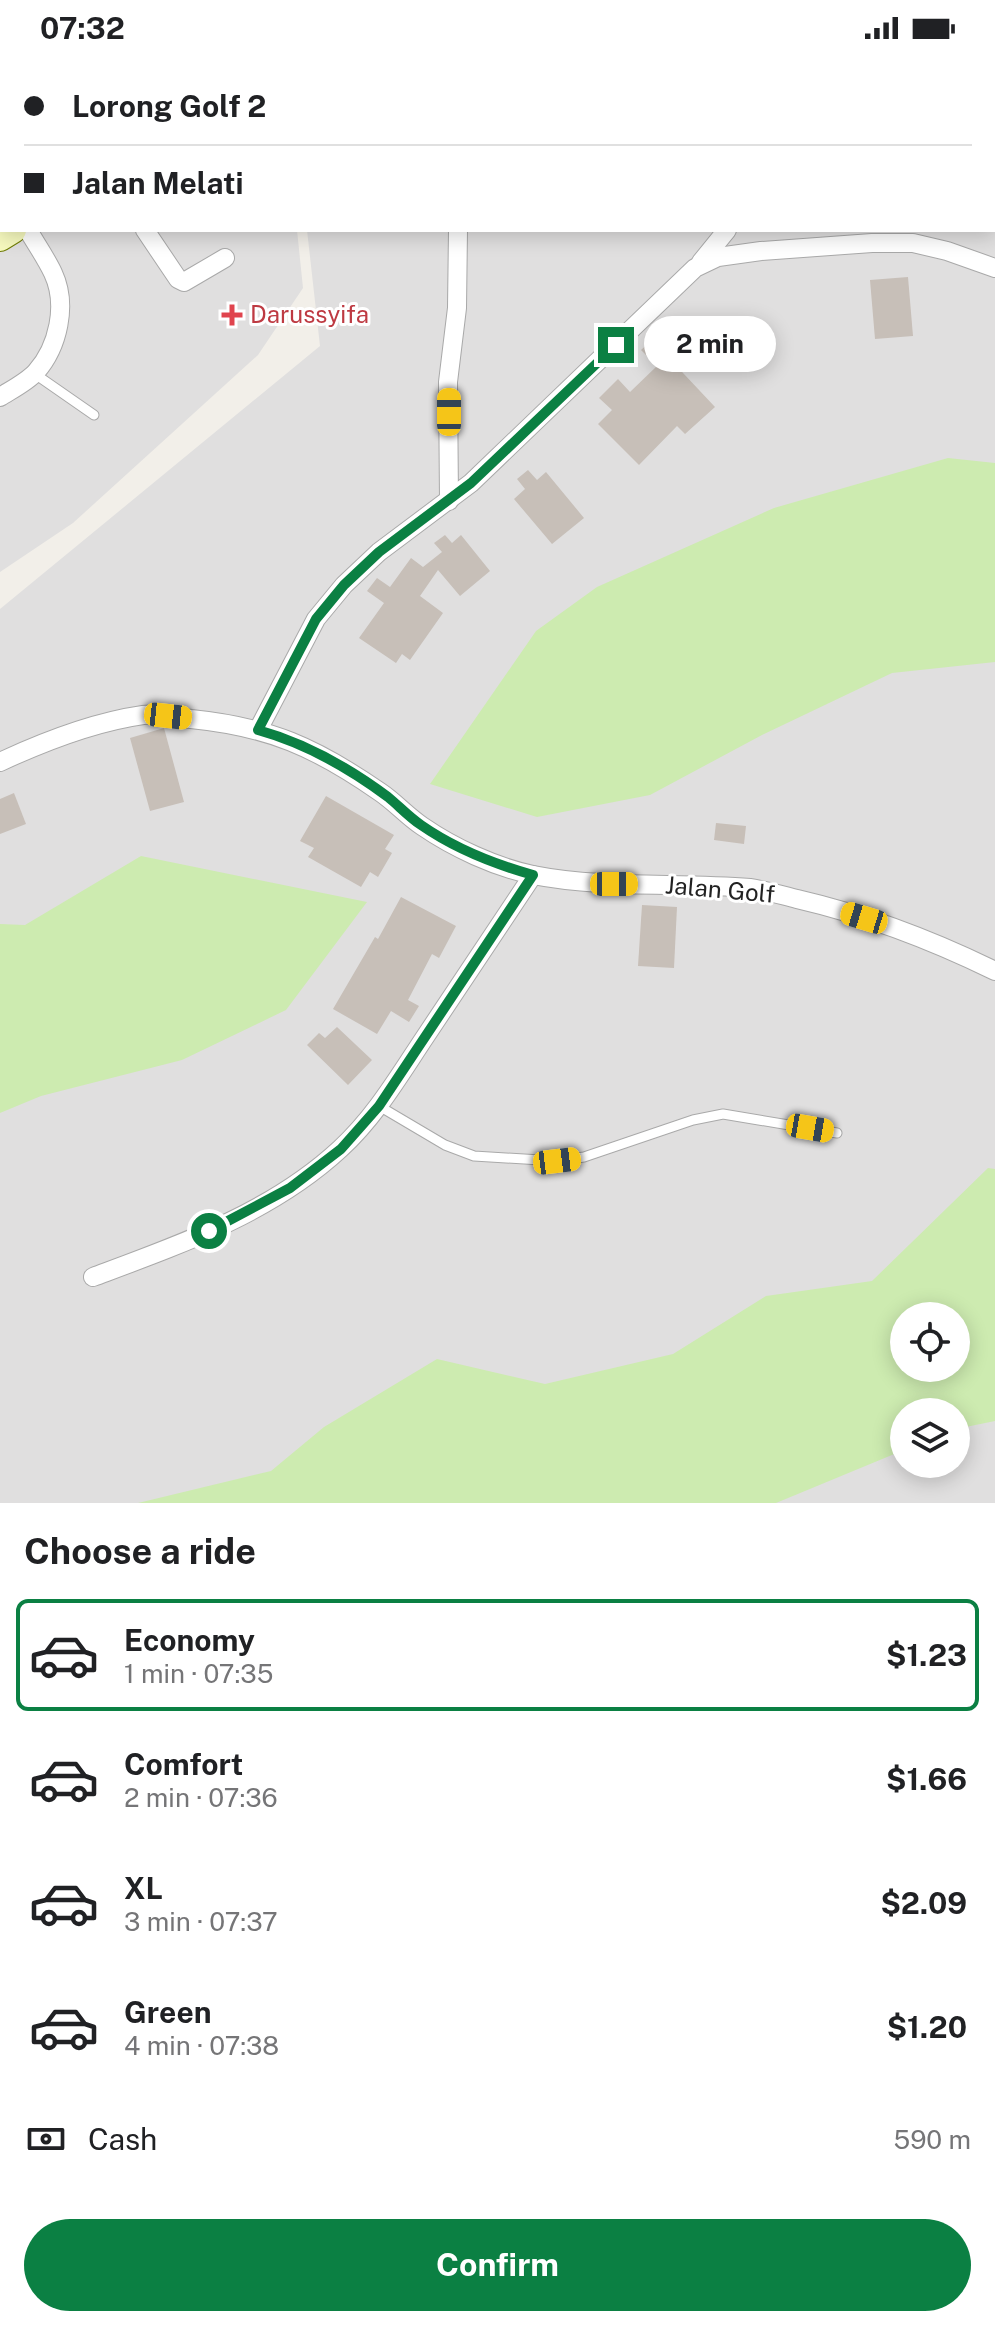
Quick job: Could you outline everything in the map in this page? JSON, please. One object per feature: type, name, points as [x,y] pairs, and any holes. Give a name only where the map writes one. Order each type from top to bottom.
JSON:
[{"type":"street","points":[[0,397],[35,374],[51,349],[57,332],[60,313],[54,275],[29,232]]},
{"type":"street","points":[[146,232],[178,279],[184,282],[225,258]]},
{"type":"street","points":[[449,501],[448,382],[457,308],[458,232]]},
{"type":"street","points":[[258,730],[316,619],[344,585],[379,552],[449,501],[519,439],[695,268],[725,232]]},
{"type":"street","points":[[695,268],[718,257],[872,243],[913,243],[995,268]]},
{"type":"street","name":"Jalan Golf","points":[[0,762],[35,746],[146,714],[235,724],[285,737],[323,756],[389,798],[422,826],[463,849],[508,868],[533,875],[614,884],[753,889],[887,925],[956,951],[995,971]]},
{"type":"street","points":[[93,1277],[181,1244],[237,1218],[290,1188],[341,1149],[379,1106],[533,875]]},
{"type":"lane","points":[[35,374],[94,415]]},
{"type":"lane","points":[[379,1106],[445,1145],[474,1156],[502,1158],[557,1161],[584,1157],[693,1120],[723,1114],[837,1133]]},
{"type":"shaded area","points":[[0,232],[297,232],[303,288],[258,355],[73,523],[0,572]]},
{"type":"shaded area","points":[[307,232],[995,232],[995,1503],[0,1503],[0,609],[320,346]]},
{"type":"green space","points":[[948,458],[995,463],[995,662],[892,673],[762,735],[650,795],[537,817],[430,784],[536,631],[597,587],[774,508]]},
{"type":"green space","points":[[141,856],[367,902],[286,1010],[182,1060],[41,1096],[0,1113],[0,924],[25,925]]},
{"type":"green space","points":[[988,1168],[995,1169],[995,1421],[970,1426],[970,1398],[890,1398],[890,1456],[776,1503],[138,1503],[271,1471],[324,1427],[437,1359],[545,1384],[673,1354],[766,1296],[872,1281]]},
{"type":"building","points":[[908,277],[913,336],[875,339],[870,280]]},
{"type":"building","points":[[652,340],[715,407],[685,434],[677,426],[639,465],[598,424],[612,410],[599,398],[618,379],[630,392],[657,366],[641,350]]},
{"type":"building","points":[[528,470],[537,480],[546,472],[584,518],[552,544],[514,499],[525,489],[517,479]]},
{"type":"building","points":[[445,535],[452,543],[461,535],[490,571],[460,596],[438,570],[420,596],[443,613],[410,660],[402,654],[396,663],[359,638],[384,603],[367,591],[377,578],[390,587],[411,558],[423,567],[442,552],[434,543]]},
{"type":"building","points":[[164,728],[184,802],[150,811],[130,738]]},
{"type":"building","points":[[14,793],[26,824],[0,834],[0,799]]},
{"type":"building","points":[[326,796],[394,835],[385,849],[392,853],[378,877],[370,872],[361,887],[308,857],[314,848],[300,841]]},
{"type":"building","points":[[716,823],[746,826],[744,844],[714,840]]},
{"type":"building","points":[[401,897],[456,926],[439,958],[432,954],[408,1000],[419,1006],[409,1022],[391,1011],[377,1034],[333,1009]]},
{"type":"building","points":[[642,905],[677,907],[674,968],[638,966]]},
{"type":"building","points":[[337,1027],[372,1060],[348,1085],[307,1045],[319,1033],[325,1038]]},
{"type":"place","name":"Darussyifa","points":[[232,315]]},
{"type":"route","points":[[209,1231],[290,1188],[341,1149],[379,1106],[533,875],[463,849],[422,826],[389,798],[323,756],[285,737],[258,730],[316,619],[344,585],[379,552],[471,483],[616,345]]}]
